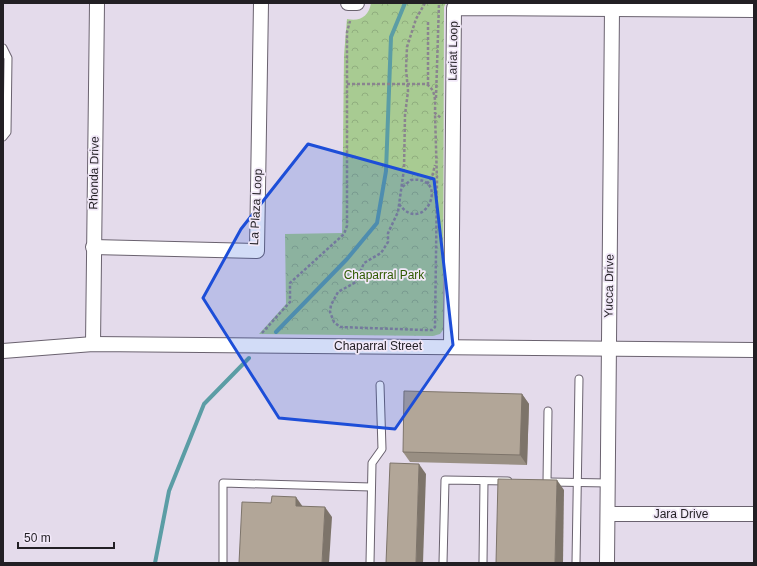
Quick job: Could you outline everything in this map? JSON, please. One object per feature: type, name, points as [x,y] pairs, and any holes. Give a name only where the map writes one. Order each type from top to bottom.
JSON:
[{"type":"street","name":"Rhonda Drive","points":[[93,344],[97,3]]},
{"type":"street","name":"La Plaza Loop","points":[[93,247],[257,250],[261,3]]},
{"type":"street","points":[[348,3],[357,3]]},
{"type":"street","name":"Lariat Loop","points":[[451,346],[454,8],[754,10]]},
{"type":"street","name":"Yucca Drive","points":[[607,563],[612,9]]},
{"type":"street","name":"Chaparral Street","points":[[3,350],[93,344],[451,346],[754,350]]},
{"type":"street","name":"Jara Drive","points":[[608,514],[754,514]]},
{"type":"lane","points":[[3,48],[8,58],[7,132],[3,137]]},
{"type":"lane","points":[[576,563],[579,379]]},
{"type":"lane","points":[[370,563],[372,463],[382,449],[380,385]]},
{"type":"lane","points":[[547,482],[548,411]]},
{"type":"lane","points":[[443,563],[445,480],[516,481]]},
{"type":"lane","points":[[483,563],[484,481]]},
{"type":"lane","points":[[539,482],[608,483]]},
{"type":"lane","points":[[223,563],[223,483],[371,486]]},
{"type":"path","points":[[425,3],[416,19],[407,47],[404,115],[404,169],[398,212],[388,233],[386,246],[381,254],[364,264],[356,282],[338,292],[331,305],[330,312],[334,322],[340,328],[434,329],[437,202],[435,100],[439,3]]},
{"type":"path","points":[[428,20],[428,85],[432,90],[435,100]]},
{"type":"path","points":[[262,333],[290,302],[290,283],[346,230],[347,32],[350,21]]},
{"type":"path","points":[[347,84],[428,85]]},
{"type":"path","points":[[435,113],[443,120]]},
{"type":"path","points":[[427,184],[432,177],[436,164]]},
{"type":"path","points":[[399,204],[407,212],[418,214],[428,208],[432,201],[432,192],[427,184],[422,181],[411,180],[406,183],[400,191]]},
{"type":"path","points":[[432,201],[442,204]]},
{"type":"highlighted area","points":[[308,144],[434,179],[453,345],[395,429],[279,418],[203,298],[241,229]]},
{"type":"green space","name":"Chaparral Park","points":[[371,3],[446,3],[444,7],[443,330],[440,334],[433,336],[259,334],[286,304],[285,234],[342,233],[344,55],[347,19],[356,20],[366,15]]},
{"type":"building","points":[[404,391],[522,394],[520,455],[403,452]]},
{"type":"building","points":[[390,463],[419,464],[416,563],[386,563]]},
{"type":"building","points":[[498,479],[557,480],[555,563],[496,563]]},
{"type":"building","points":[[272,496],[296,497],[296,506],[325,507],[322,563],[239,563],[242,502],[271,503]]},
{"type":"waterway","points":[[276,332],[347,259],[377,223],[386,171],[391,37],[405,3]]},
{"type":"waterway","points":[[155,563],[169,491],[204,404],[249,358]]}]
